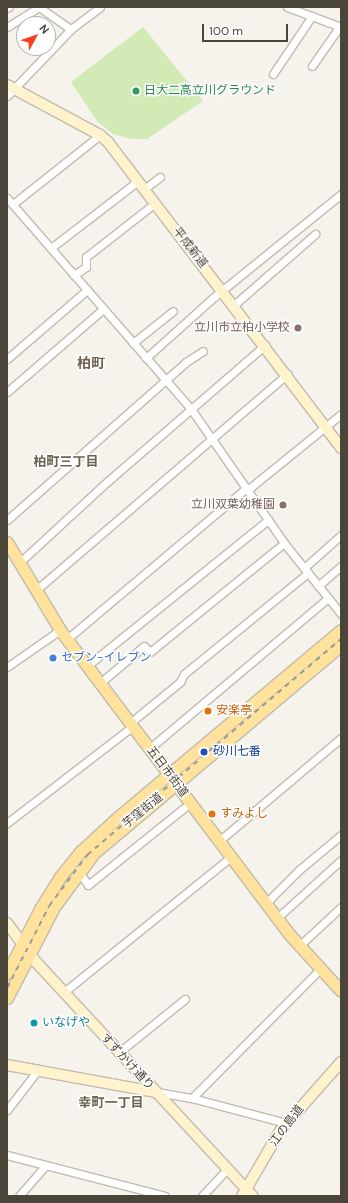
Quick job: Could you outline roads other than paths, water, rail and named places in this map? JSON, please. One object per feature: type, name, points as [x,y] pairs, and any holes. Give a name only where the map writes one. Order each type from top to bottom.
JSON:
[{"type":"main road","name":"五日市街道","points":[[7,542],[35,591],[60,630],[277,918],[299,946],[341,991]]},
{"type":"main road","name":"芋窪街道","points":[[7,973],[40,909],[72,863],[118,817],[341,630]]},
{"type":"main road","name":"芋窪街道","points":[[7,998],[54,907],[78,870],[106,841],[339,650]]},
{"type":"street","points":[[7,26],[39,7],[71,29]]},
{"type":"street","points":[[10,90],[71,29],[100,7]]},
{"type":"street","points":[[287,7],[340,27],[312,66]]},
{"type":"street","points":[[273,74],[312,16]]},
{"type":"street","name":"平成新道","points":[[10,90],[100,135],[142,185],[223,290],[341,448]]},
{"type":"street","points":[[13,204],[100,135]]},
{"type":"street","points":[[51,248],[142,185],[160,177]]},
{"type":"street","points":[[146,358],[223,290],[341,194]]},
{"type":"street","points":[[7,198],[191,409],[212,437],[284,543],[341,614]]},
{"type":"street","points":[[74,275],[86,266],[86,257],[155,203]]},
{"type":"street","points":[[234,305],[316,234]]},
{"type":"street","points":[[7,359],[87,290]]},
{"type":"street","points":[[7,392],[103,309]]},
{"type":"street","points":[[133,343],[173,311]]},
{"type":"street","points":[[19,563],[265,345]]},
{"type":"street","points":[[7,520],[165,380],[203,351]]},
{"type":"street","points":[[35,591],[287,374]]},
{"type":"street","points":[[67,639],[246,489],[341,414]]},
{"type":"street","points":[[87,666],[121,636],[129,634],[268,520]]},
{"type":"street","points":[[7,823],[132,725],[180,682],[184,674],[306,571],[341,536]]},
{"type":"street","points":[[100,683],[144,646],[150,652],[284,543]]},
{"type":"street","points":[[318,586],[341,566]]},
{"type":"street","points":[[150,748],[328,598]]},
{"type":"street","points":[[7,667],[60,630]]},
{"type":"street","points":[[219,841],[341,738]]},
{"type":"street","points":[[78,870],[88,885],[190,803]]},
{"type":"street","points":[[266,903],[299,870],[341,835]]},
{"type":"street","points":[[64,992],[231,857]]},
{"type":"street","points":[[277,918],[341,860]]},
{"type":"street","points":[[299,946],[341,907]]},
{"type":"street","name":"すずかけ通り","points":[[7,923],[30,955],[118,1053],[227,1169],[247,1193]]},
{"type":"street","points":[[192,1098],[320,969]]},
{"type":"street","points":[[118,1053],[185,999]]},
{"type":"street","name":"江の島道","points":[[247,1193],[286,1124],[341,1062]]},
{"type":"street","points":[[7,1065],[192,1098],[286,1124]]},
{"type":"street","points":[[7,1110],[38,1070]]},
{"type":"street","points":[[7,1155],[165,1196]]},
{"type":"street","points":[[19,1196],[45,1166]]},
{"type":"street","points":[[202,1196],[227,1169]]},
{"type":"railway","points":[[7,988],[49,906],[87,855],[341,639]]},
{"type":"place","name":"日大二高立川グラウンド","points":[[136,91]]},
{"type":"place","name":"立川市立柏小学校","points":[[298,328]]},
{"type":"place","name":"立川双葉幼稚園","points":[[283,505]]},
{"type":"place","name":"セブン-イレブン","points":[[53,658]]},
{"type":"place","name":"安楽亭","points":[[208,711]]},
{"type":"place","name":"砂川七番","points":[[204,752]]},
{"type":"place","name":"すみよし","points":[[212,814]]},
{"type":"place","name":"いなげや","points":[[34,1023]]},
{"type":"district","name":"柏町","points":[[91,363]]},
{"type":"district","name":"柏町三丁目","points":[[66,462]]},
{"type":"district","name":"幸町一丁目","points":[[111,1103]]}]
